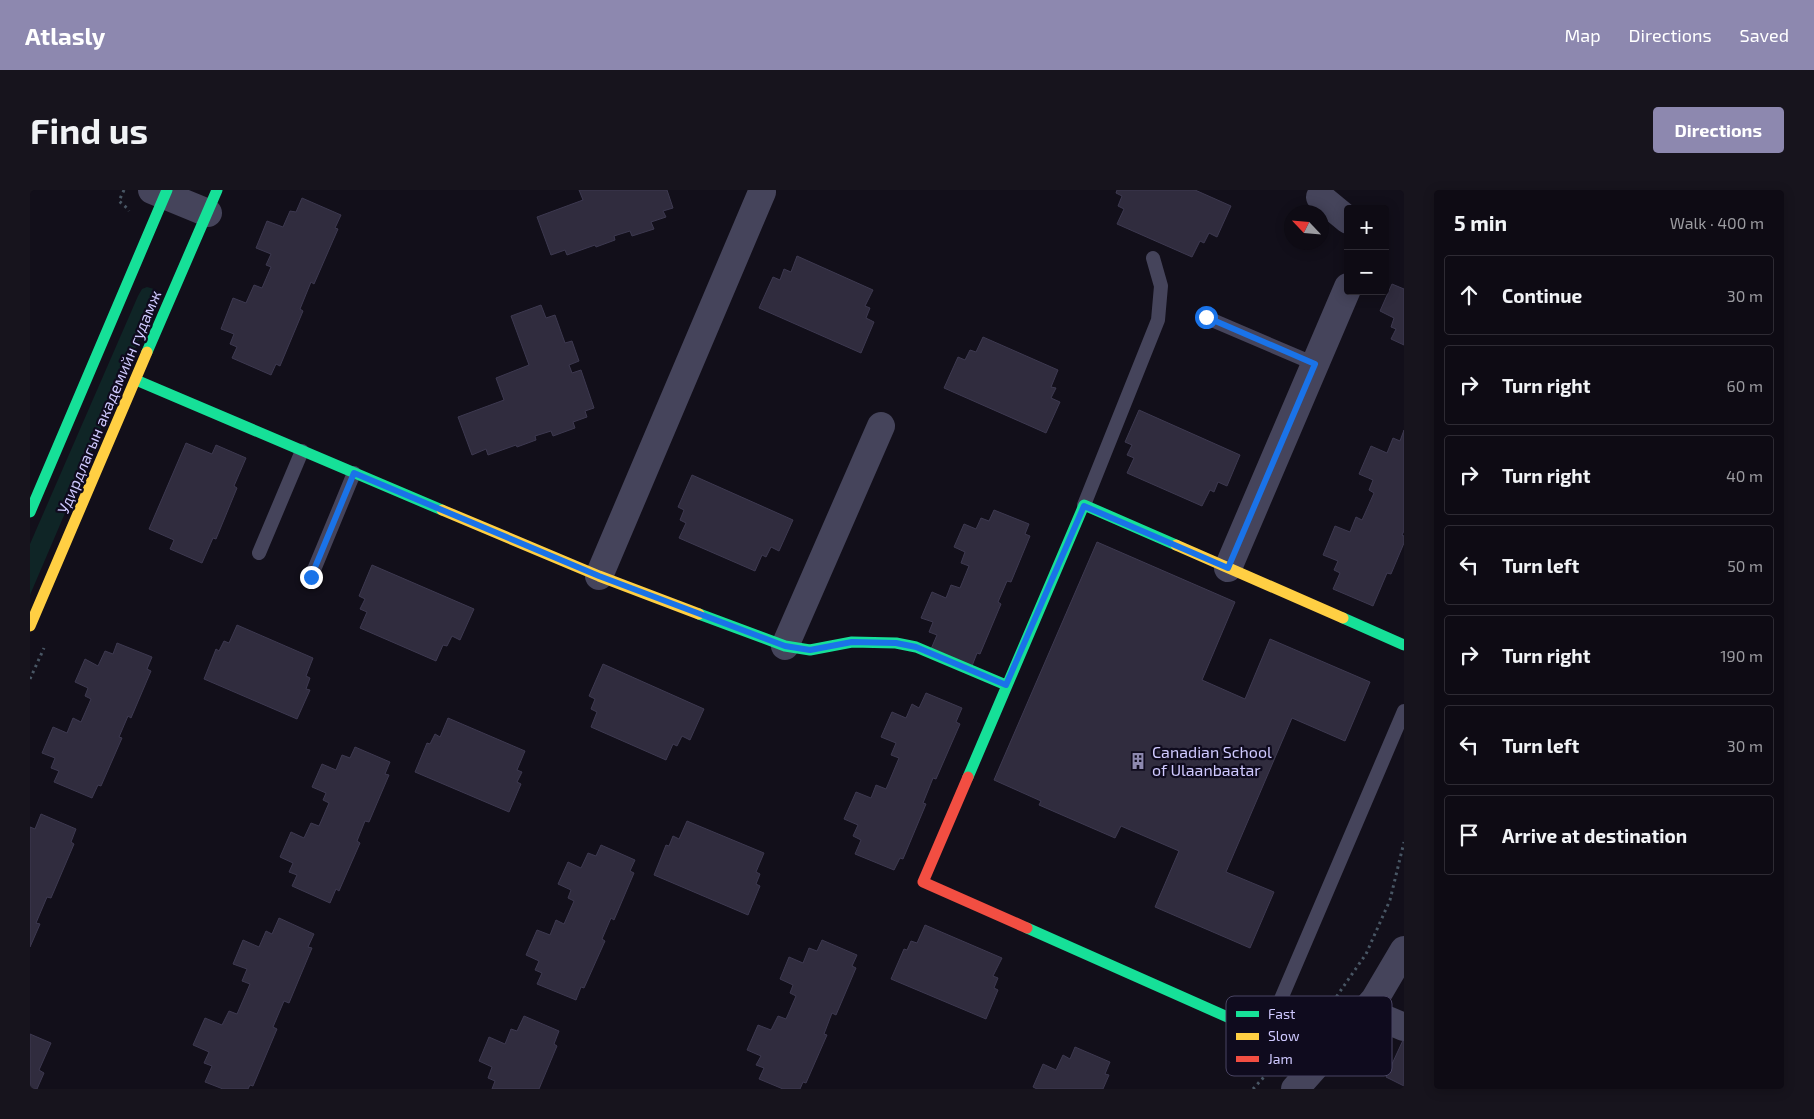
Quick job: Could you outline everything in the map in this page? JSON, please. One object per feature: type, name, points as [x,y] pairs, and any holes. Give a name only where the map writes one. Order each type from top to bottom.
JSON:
[{"type":"street","points":[[162,192],[212,202]]},
{"type":"street","name":"Удирдлагын академийн гудамж","points":[[30,512],[135,268],[162,192]]},
{"type":"street","points":[[599,576],[762,192]]},
{"type":"street","points":[[1316,192],[1344,216]]},
{"type":"street","name":"Удирдлагын академийн гудамж","points":[[30,626],[212,202]]},
{"type":"street","points":[[1228,568],[1345,295]]},
{"type":"street","points":[[136,380],[599,576],[785,646],[810,650],[852,642],[896,643],[916,647],[1006,685]]},
{"type":"street","points":[[785,646],[881,426]]},
{"type":"street","points":[[1226,1016],[923,882],[1084,506],[1404,645]]},
{"type":"street","points":[[1376,996],[1404,950]]},
{"type":"street","points":[[1392,1022],[1404,1027]]},
{"type":"street","points":[[1294,1089],[1306,1076]]},
{"type":"lane","points":[[1084,506],[1158,320],[1161,286],[1153,258]]},
{"type":"lane","points":[[1206,317],[1315,364]]},
{"type":"lane","points":[[259,553],[302,450]]},
{"type":"lane","points":[[311,577],[354,473]]},
{"type":"lane","points":[[1282,996],[1404,710]]},
{"type":"path","points":[[1337,996],[1366,954],[1390,900],[1404,842]]},
{"type":"path","points":[[1253,1089],[1265,1076]]},
{"type":"green space","points":[[147,287],[159,293],[30,595],[30,544],[138,296],[142,289]]},
{"type":"building","points":[[579,190],[667,190],[673,208],[663,211],[666,217],[651,222],[654,229],[632,236],[630,231],[614,236],[615,240],[596,247],[595,245],[567,255],[565,250],[551,255],[537,217],[583,200]]},
{"type":"building","points":[[1117,190],[1195,190],[1231,206],[1217,237],[1209,233],[1204,243],[1200,241],[1192,257],[1117,224],[1124,209],[1118,206],[1122,196],[1116,193]]},
{"type":"building","points":[[302,198],[341,215],[335,228],[338,229],[314,284],[311,282],[300,309],[303,311],[280,366],[276,364],[271,375],[232,358],[237,347],[230,344],[234,334],[221,329],[233,298],[246,303],[254,285],[262,288],[271,267],[266,265],[271,254],[256,248],[267,221],[283,227],[290,211],[296,212]]},
{"type":"building","points":[[797,256],[873,290],[865,306],[870,308],[866,318],[874,322],[861,353],[759,308],[773,277],[780,280],[784,269],[791,272]]},
{"type":"building","points":[[1392,284],[1404,289],[1404,345],[1391,339],[1396,329],[1391,327],[1394,318],[1380,311],[1387,295],[1389,295]]},
{"type":"building","points":[[541,305],[546,318],[555,315],[565,343],[572,341],[579,361],[569,365],[572,373],[581,370],[594,408],[585,411],[587,417],[573,422],[575,428],[553,436],[551,431],[535,436],[536,440],[488,455],[486,449],[472,455],[458,417],[504,400],[496,378],[529,365],[511,316]]},
{"type":"building","points":[[983,337],[1058,370],[1051,387],[1056,388],[1051,398],[1060,402],[1046,433],[944,388],[958,357],[965,360],[970,350],[976,352]]},
{"type":"building","points":[[1139,410],[1240,455],[1227,486],[1218,482],[1214,492],[1210,490],[1202,506],[1127,473],[1134,458],[1127,455],[1132,445],[1125,442]]},
{"type":"building","points":[[1404,430],[1404,531],[1402,535],[1404,536],[1404,543],[1391,574],[1387,573],[1373,606],[1333,589],[1340,573],[1334,570],[1338,561],[1323,555],[1335,526],[1350,532],[1356,517],[1362,520],[1374,493],[1369,490],[1373,480],[1359,474],[1371,446],[1387,453],[1393,438],[1400,441]]},
{"type":"building","points":[[186,443],[212,454],[216,445],[246,458],[234,486],[237,488],[216,539],[213,538],[202,563],[170,549],[174,540],[149,529]]},
{"type":"building","points":[[692,475],[793,520],[779,551],[771,547],[766,557],[762,555],[755,571],[679,538],[686,523],[680,520],[684,510],[678,507]]},
{"type":"building","points":[[994,510],[1029,524],[1025,534],[1030,536],[1011,582],[1007,581],[998,602],[1001,604],[980,654],[977,653],[972,666],[931,649],[937,635],[929,632],[933,622],[921,618],[932,592],[946,598],[951,585],[960,588],[969,566],[961,563],[965,552],[954,547],[964,524],[976,529],[981,518],[989,521]]},
{"type":"building","name":"Canadian School of Ulaanbaatar","points":[[1097,542],[1235,602],[1202,680],[1245,699],[1270,639],[1370,682],[1345,741],[1292,718],[1226,872],[1274,892],[1250,948],[1155,907],[1179,851],[1121,826],[1115,838],[1039,805],[1041,801],[994,780]]},
{"type":"building","points":[[372,565],[474,609],[460,640],[452,636],[447,646],[443,645],[436,661],[360,628],[367,612],[360,609],[365,599],[359,596]]},
{"type":"building","points":[[237,625],[313,658],[306,676],[310,678],[306,689],[310,690],[297,719],[204,679],[216,649],[219,651],[224,641],[229,643]]},
{"type":"building","points":[[117,643],[152,657],[147,669],[151,671],[131,718],[128,716],[119,737],[122,738],[101,786],[98,785],[92,798],[54,782],[59,771],[51,768],[55,758],[42,753],[53,727],[67,733],[73,718],[81,722],[91,699],[85,696],[88,688],[75,682],[85,659],[98,666],[105,651],[113,654]]},
{"type":"building","points":[[603,664],[704,709],[690,740],[682,736],[677,746],[673,744],[666,760],[591,727],[597,712],[591,709],[595,699],[589,696]]},
{"type":"building","points":[[926,693],[962,708],[956,722],[960,724],[936,779],[933,778],[923,803],[926,804],[903,859],[900,858],[894,870],[855,854],[861,840],[853,836],[858,825],[844,819],[856,792],[871,798],[876,785],[886,789],[899,758],[891,755],[896,743],[881,737],[892,712],[906,718],[912,704],[919,708]]},
{"type":"building","points":[[448,718],[525,751],[517,770],[522,772],[517,782],[521,784],[509,812],[415,772],[427,743],[430,744],[435,734],[440,737]]},
{"type":"building","points":[[355,747],[390,762],[385,774],[389,775],[369,822],[365,821],[357,841],[360,843],[339,891],[336,889],[330,903],[292,886],[297,875],[289,872],[293,863],[280,857],[291,832],[304,838],[311,823],[319,826],[329,803],[323,800],[326,793],[312,787],[322,764],[336,770],[342,755],[350,758]]},
{"type":"building","points":[[41,814],[76,829],[71,842],[74,844],[51,898],[47,897],[36,923],[40,924],[30,947],[30,827],[35,829]]},
{"type":"building","points":[[687,821],[764,853],[756,872],[760,874],[756,884],[760,886],[748,915],[654,875],[666,845],[669,846],[673,836],[679,839]]},
{"type":"building","points":[[601,845],[635,860],[630,871],[634,873],[614,920],[611,918],[602,939],[605,941],[584,988],[581,987],[576,1000],[537,984],[542,973],[535,970],[539,961],[526,955],[537,930],[550,935],[556,920],[564,924],[574,901],[568,898],[571,890],[558,884],[568,862],[581,868],[588,853],[596,856]]},
{"type":"building","points":[[279,918],[314,934],[308,947],[312,948],[289,1003],[284,1001],[273,1027],[277,1029],[253,1086],[250,1085],[248,1089],[223,1089],[205,1082],[212,1066],[204,1063],[209,1052],[193,1045],[205,1018],[222,1025],[229,1011],[237,1014],[250,984],[242,981],[247,969],[233,964],[243,940],[259,947],[266,931],[272,934]]},
{"type":"building","points":[[925,925],[1002,958],[993,976],[998,978],[994,988],[998,990],[986,1019],[891,979],[904,949],[907,950],[911,941],[917,943]]},
{"type":"building","points":[[822,940],[857,955],[852,966],[856,968],[836,1015],[832,1013],[824,1034],[827,1035],[806,1083],[803,1082],[800,1089],[783,1089],[759,1079],[764,1068],[756,1065],[761,1056],[747,1050],[758,1025],[771,1030],[778,1016],[786,1019],[796,996],[790,993],[793,985],[780,979],[789,957],[803,963],[809,948],[817,951]]},
{"type":"building","points":[[524,1016],[559,1031],[554,1044],[557,1046],[539,1089],[492,1089],[495,1081],[488,1078],[492,1067],[479,1061],[489,1037],[505,1044],[511,1029],[517,1031]]},
{"type":"building","points":[[30,1034],[51,1043],[39,1070],[44,1073],[37,1089],[30,1089]]},
{"type":"building","points":[[1404,1038],[1404,1086],[1386,1077],[1392,1076],[1392,1064]]},
{"type":"building","points":[[1075,1047],[1110,1062],[1105,1074],[1109,1075],[1103,1089],[1037,1089],[1033,1087],[1043,1064],[1056,1070],[1063,1055],[1070,1059]]},
{"type":"traffic: fast","points":[[30,512],[167,190]]},
{"type":"traffic: fast","points":[[147,352],[217,190]]},
{"type":"traffic: fast","points":[[136,380],[442,510]]},
{"type":"traffic: fast","points":[[968,777],[1084,505],[1176,545]]},
{"type":"traffic: fast","points":[[699,614],[785,646],[810,650],[852,642],[896,643],[916,647],[1006,685]]},
{"type":"traffic: fast","points":[[1343,618],[1404,645]]},
{"type":"traffic: fast","points":[[1027,928],[1226,1016]]},
{"type":"traffic: slow","points":[[30,626],[147,352]]},
{"type":"traffic: slow","points":[[442,510],[599,576],[699,614]]},
{"type":"traffic: slow","points":[[1176,545],[1343,618]]},
{"type":"traffic: jam","points":[[968,777],[923,882],[1027,928]]},
{"type":"place","name":"Canadian School of Ulaanbaatar","points":[[1138,761]]},
{"type":"route","points":[[311,577],[354,473],[599,576],[785,646],[810,650],[852,642],[896,643],[916,647],[1006,685],[1084,506],[1228,568],[1315,364],[1206,317]]}]
